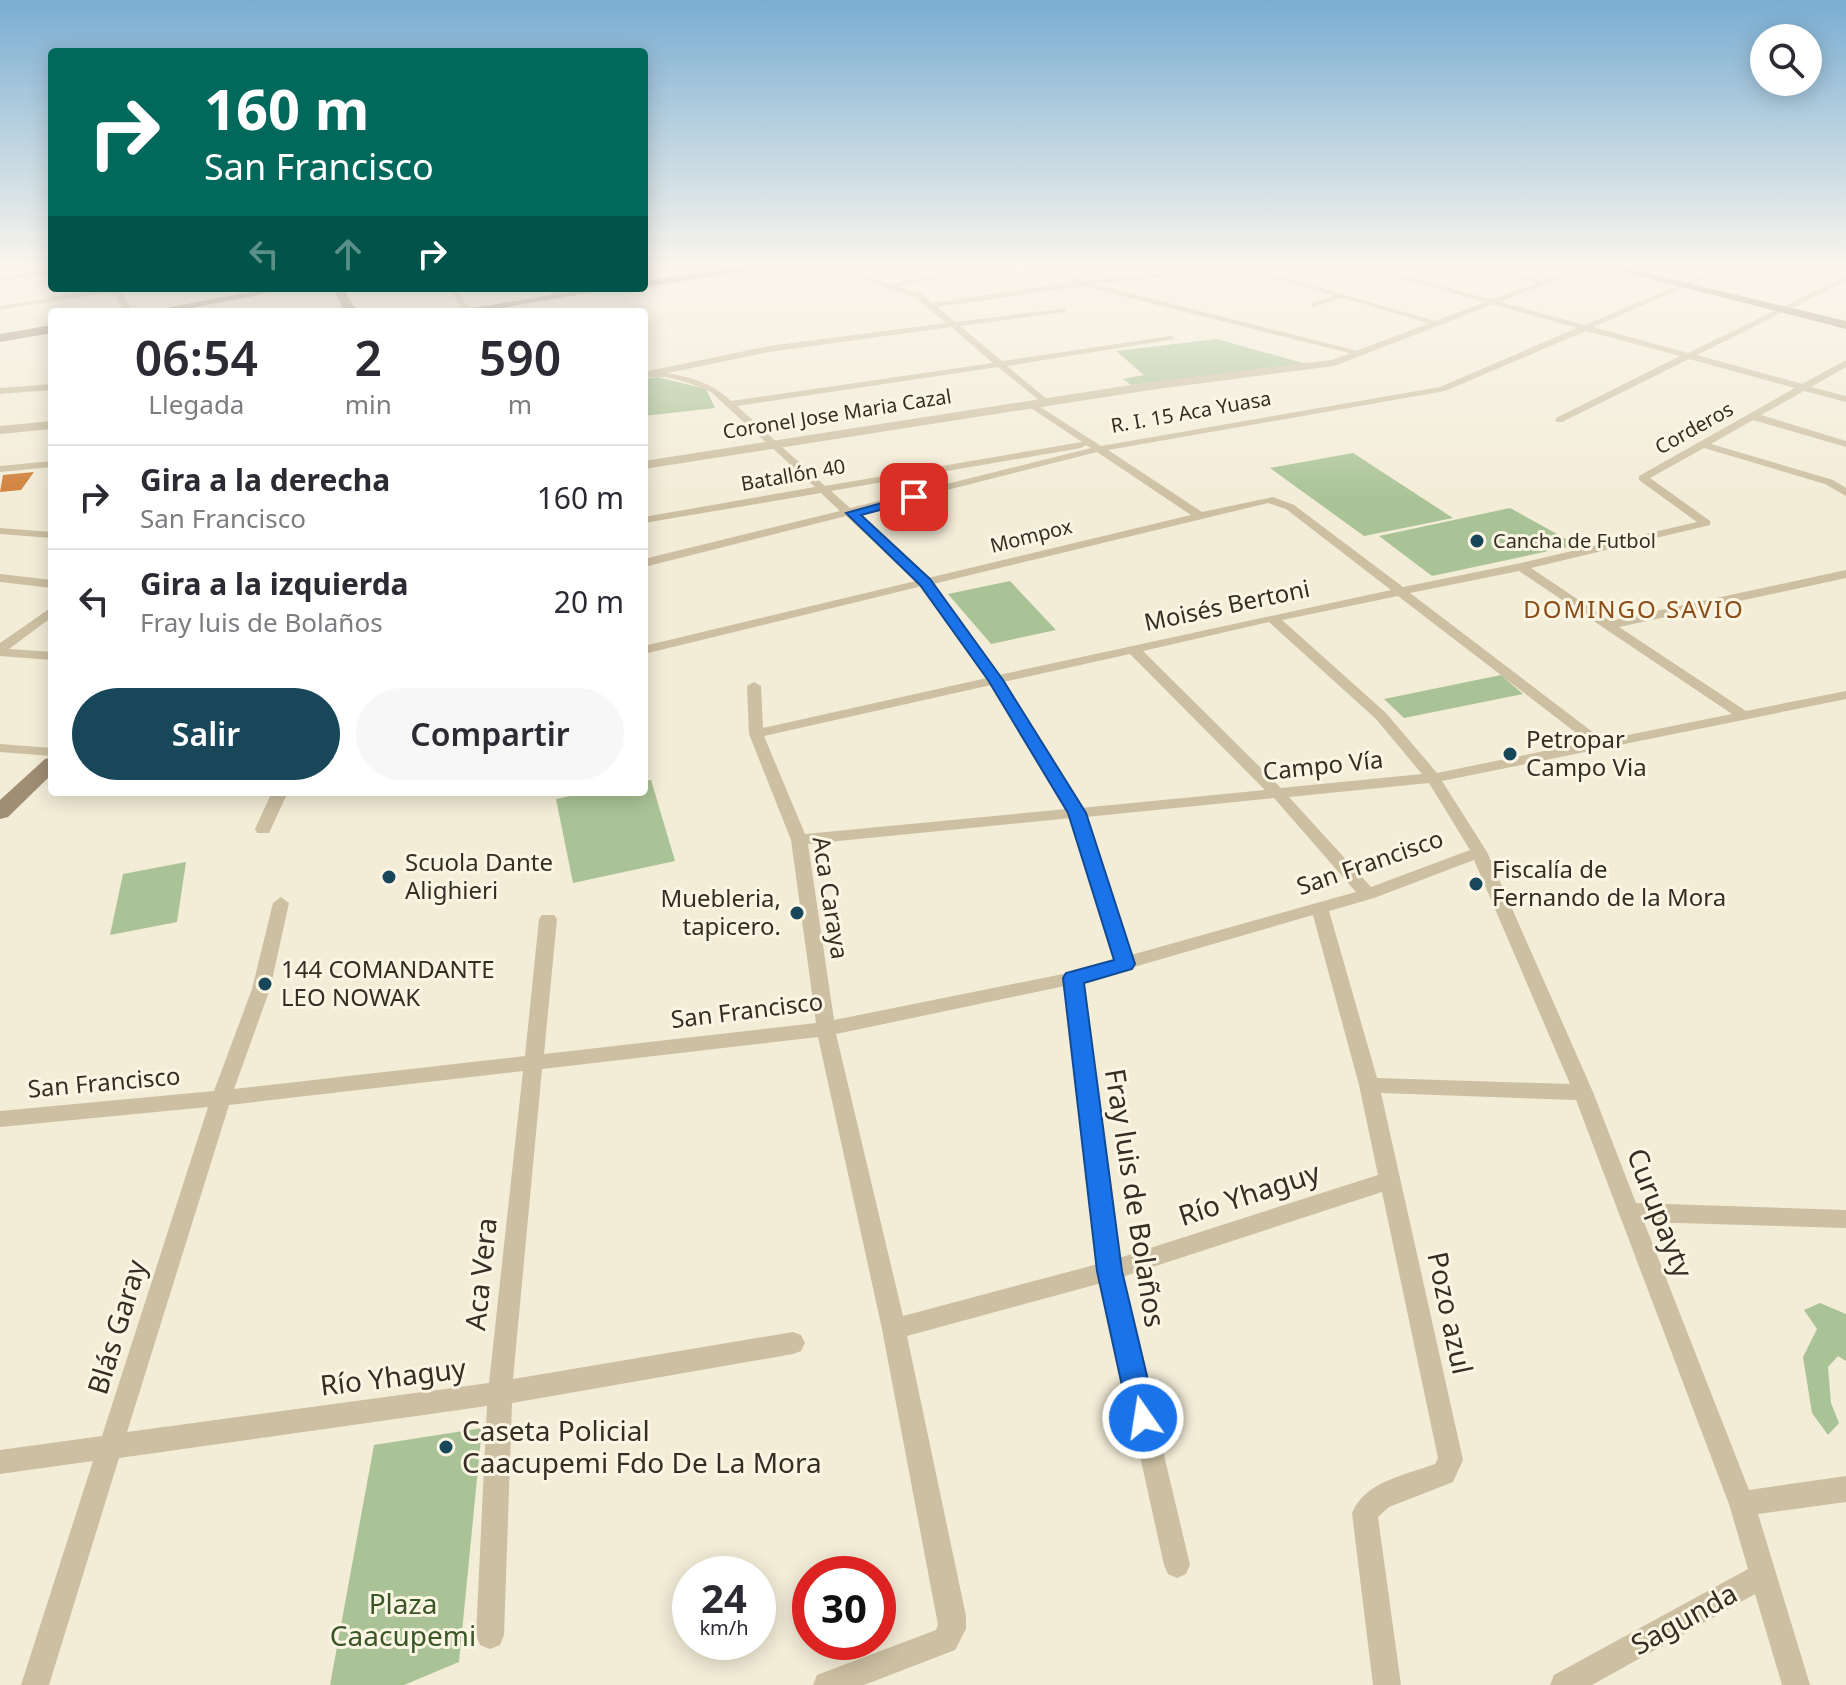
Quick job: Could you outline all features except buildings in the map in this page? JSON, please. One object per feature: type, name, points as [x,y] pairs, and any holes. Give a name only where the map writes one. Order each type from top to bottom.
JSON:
[{"type":"main road","points":[[0,812],[48,767]]},
{"type":"street","points":[[648,374],[809,344]]},
{"type":"street","points":[[974,344],[1045,402]]},
{"type":"street","points":[[729,404],[1138,344]]},
{"type":"street","points":[[1317,344],[1358,354]]},
{"type":"street","name":"Coronel Jose Maria Cazal","points":[[648,464],[1031,404],[1312,367],[1385,344]]},
{"type":"street","name":"R. I. 15 Aca Yuasa","points":[[648,562],[852,513],[1095,446],[1442,389],[1550,344]]},
{"type":"street","points":[[1644,344],[1846,399]]},
{"type":"street","points":[[1559,420],[1718,344]]},
{"type":"street","name":"Corderos","points":[[1706,523],[1643,478],[1846,363]]},
{"type":"street","points":[[656,373],[704,384],[852,513],[925,582],[995,680],[1077,813],[1125,964]]},
{"type":"street","points":[[0,391],[48,387]]},
{"type":"street","points":[[1031,404],[1199,515]]},
{"type":"street","points":[[1752,416],[1846,444]]},
{"type":"street","points":[[0,430],[48,425]]},
{"type":"street","points":[[1702,444],[1829,482],[1846,493]]},
{"type":"street","name":"Batallón 40","points":[[648,519],[822,488],[1095,446]]},
{"type":"street","points":[[0,469],[48,464]]},
{"type":"street","name":"Mompox","points":[[648,649],[1261,499],[1284,503],[1598,743]]},
{"type":"street","name":"Moisés Bertoni","points":[[756,734],[1272,618],[1521,567],[1706,523]]},
{"type":"street","points":[[0,531],[48,535]]},
{"type":"street","points":[[1521,567],[1746,717]]},
{"type":"street","points":[[1608,625],[1846,574]]},
{"type":"street","points":[[0,578],[48,584]]},
{"type":"street","points":[[0,651],[48,614]]},
{"type":"street","name":"Curupayty","points":[[1272,618],[1381,716],[1433,778],[1479,852],[1583,1092],[1742,1504],[1796,1685]]},
{"type":"street","points":[[1133,649],[1279,795],[1368,894]]},
{"type":"street","points":[[0,651],[48,656]]},
{"type":"street","name":"Aca Caraya","points":[[754,686],[756,734],[799,840],[826,1029],[894,1329],[952,1616],[952,1629],[945,1640],[827,1685]]},
{"type":"street","name":"Campo Vía","points":[[799,840],[1433,778],[1846,695]]},
{"type":"street","points":[[0,748],[48,752]]},
{"type":"street","points":[[263,829],[278,796]]},
{"type":"street","name":"San Francisco","points":[[0,1119],[221,1098],[826,1029],[961,1004],[1125,964],[1368,894],[1479,852]]},
{"type":"street","name":"Blás Garay","points":[[35,1685],[221,1098],[261,989],[281,903]]},
{"type":"street","name":"Pozo azul","points":[[1320,909],[1369,1085],[1451,1460],[1444,1473],[1380,1497],[1365,1513],[1387,1685]]},
{"type":"street","name":"Aca Vera","points":[[490,1635],[500,1393],[548,919]]},
{"type":"street","name":"Fray luis de Bolaños","points":[[1073,978],[1110,1271],[1177,1565]]},
{"type":"street","points":[[1369,1085],[1583,1092]]},
{"type":"street","name":"Río Yhaguy","points":[[894,1329],[1110,1271],[1391,1180]]},
{"type":"street","points":[[1630,1212],[1846,1219]]},
{"type":"street","name":"Río Yhaguy","points":[[0,1462],[112,1444],[500,1393],[793,1343]]},
{"type":"street","points":[[1742,1504],[1846,1489]]},
{"type":"street","name":"Sagunda","points":[[1564,1685],[1762,1576]]},
{"type":"green space","points":[[1178,344],[1234,344],[1310,365],[1131,385],[1123,379],[1144,375],[1116,351]]},
{"type":"green space","points":[[657,377],[706,389],[715,408],[648,416],[648,378]]},
{"type":"green space","points":[[1353,453],[1453,518],[1364,536],[1270,468]]},
{"type":"green space","name":"Cancha de Futbol","points":[[1510,508],[1577,545],[1432,576],[1379,536]]},
{"type":"green space","points":[[1010,581],[1056,630],[991,644],[948,594]]},
{"type":"green space","points":[[1501,675],[1523,694],[1404,718],[1384,699]]},
{"type":"green space","points":[[648,780],[651,780],[675,861],[573,883],[556,799],[570,796],[648,796]]},
{"type":"green space","points":[[186,862],[177,922],[110,935],[123,874]]},
{"type":"green space","points":[[1820,1303],[1846,1314],[1846,1361],[1838,1356],[1828,1367],[1831,1403],[1839,1423],[1828,1435],[1812,1413],[1803,1357],[1817,1329],[1804,1310]]},
{"type":"green space","name":"Plaza Caacupemi","points":[[482,1428],[459,1662],[404,1685],[330,1685],[374,1445]]},
{"type":"place","name":"Cancha de Futbol","points":[[1477,541]]},
{"type":"place","name":"Petropar Campo Via","points":[[1510,754]]},
{"type":"place","name":"Scuola Dante Alighieri","points":[[389,877]]},
{"type":"place","name":"Fiscalía de Fernando de la Mora","points":[[1476,884]]},
{"type":"place","name":"Muebleria, tapicero.","points":[[797,913]]},
{"type":"place","name":"144 COMANDANTE LEO NOWAK","points":[[265,984]]},
{"type":"place","name":"Caseta Policial Caacupemi Fdo De La Mora","points":[[446,1447]]},
{"type":"district","name":"DOMINGO SAVIO","points":[[1634,610]]},
{"type":"route","points":[[914,497],[852,513],[925,582],[995,680],[1077,813],[1125,964],[1073,978],[1110,1271],[1143,1418]]}]
